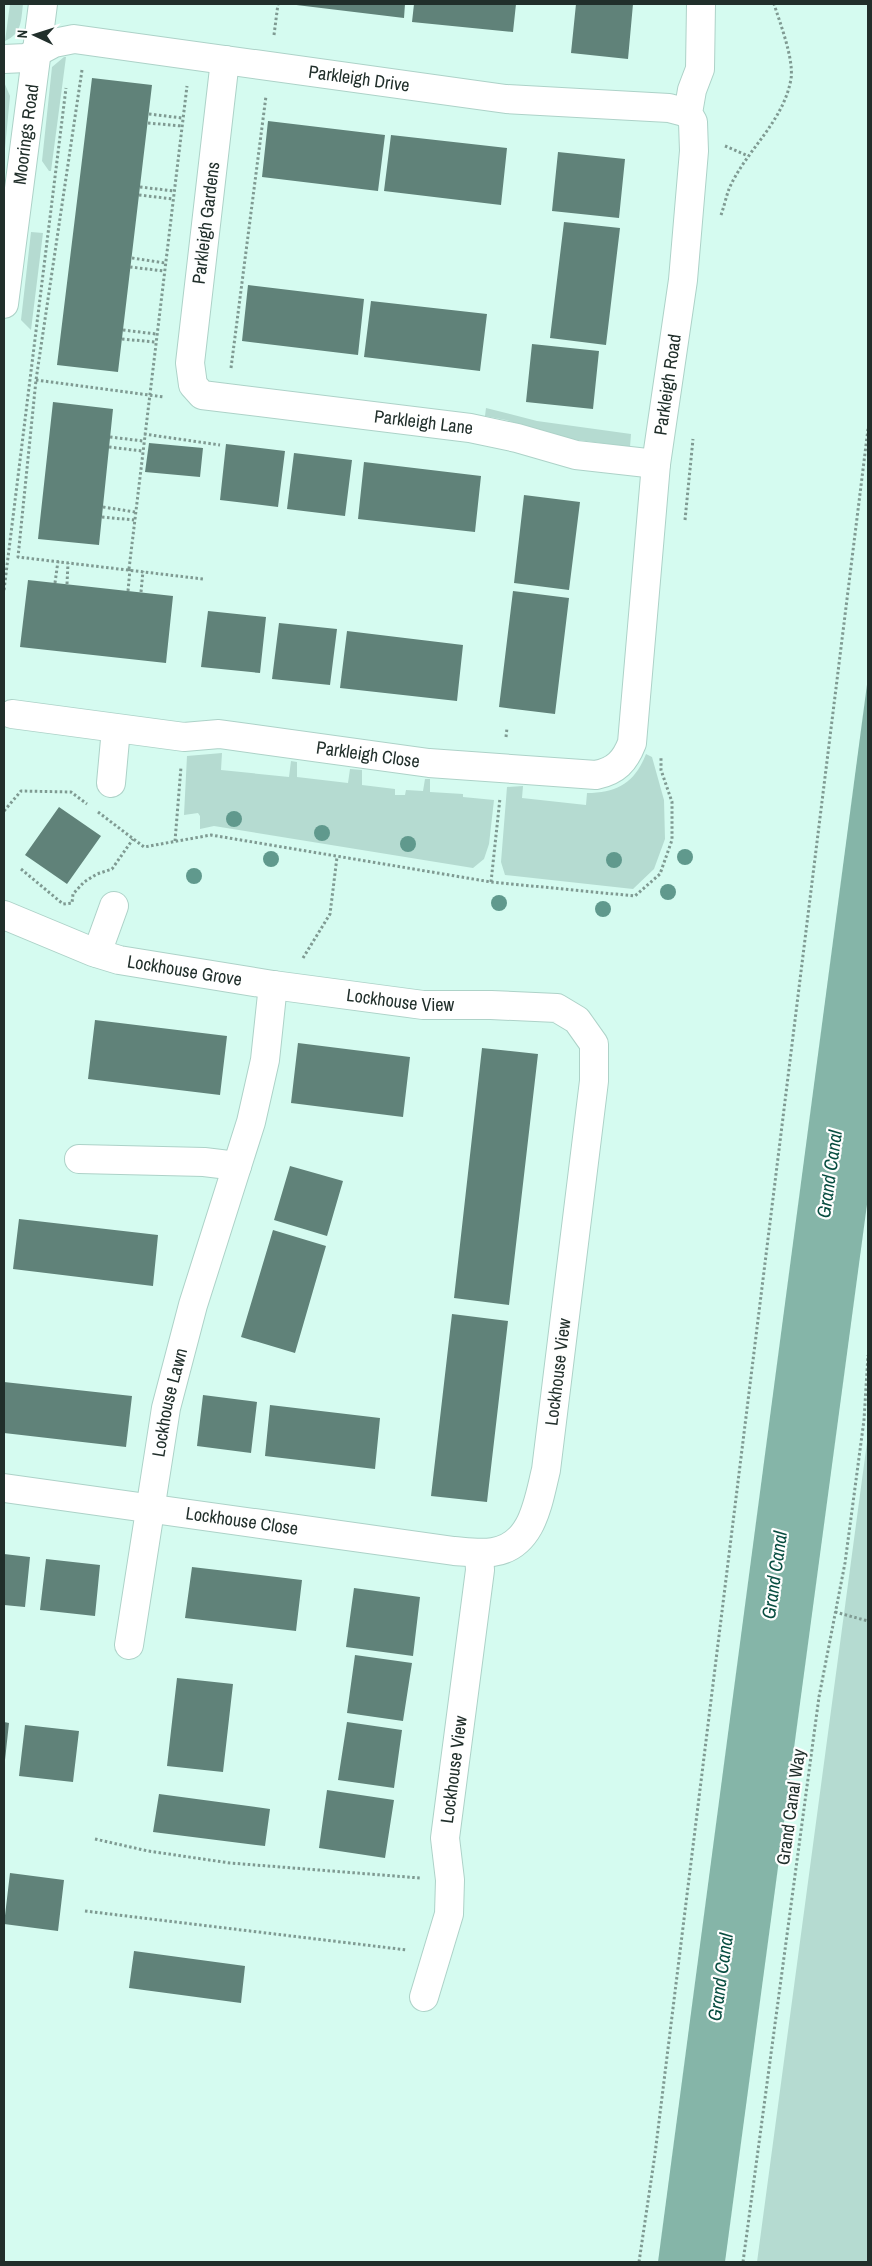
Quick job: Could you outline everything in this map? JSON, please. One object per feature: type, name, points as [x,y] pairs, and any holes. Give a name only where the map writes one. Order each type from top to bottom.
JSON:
[{"type":"street","name":"Moorings Road","points":[[4,304],[43,4]]},
{"type":"street","name":"Parkleigh Road","points":[[618,766],[627,755],[632,742],[656,464],[683,280],[694,151],[693,122],[688,113],[692,90],[700,68],[701,4]]},
{"type":"street","name":"Parkleigh Drive","points":[[4,59],[26,58],[54,43],[74,39],[506,99],[670,108],[688,113]]},
{"type":"street","name":"Parkleigh Gardens","points":[[193,385],[190,363],[225,60]]},
{"type":"street","name":"Parkleigh Lane","points":[[193,385],[202,396],[470,428],[517,438],[576,455],[656,464]]},
{"type":"street","name":"Parkleigh Close","points":[[12,714],[184,737],[219,734],[438,764],[596,775],[608,772],[618,766]]},
{"type":"street","points":[[111,782],[116,729]]},
{"type":"street","points":[[97,953],[114,906]]},
{"type":"street","name":"Lockhouse Grove","points":[[4,915],[119,960],[284,987]]},
{"type":"street","name":"Lockhouse Lawn","points":[[129,1645],[166,1408],[193,1305],[251,1122],[264,1060],[284,987]]},
{"type":"street","name":"Lockhouse View","points":[[284,987],[423,1005],[491,1005],[557,1008],[577,1020],[594,1044],[594,1081],[546,1470],[535,1513],[523,1536],[507,1548],[479,1553],[480,1570],[445,1838],[450,1880],[449,1914],[424,1997]]},
{"type":"street","points":[[79,1158],[204,1162],[237,1166]]},
{"type":"street","name":"Lockhouse Close","points":[[4,1488],[479,1553]]},
{"type":"path","points":[[231,369],[278,4]]},
{"type":"path","points":[[721,218],[729,189],[748,156],[777,118],[791,78],[787,45],[774,4]]},
{"type":"path","points":[[84,60],[36,380],[18,557],[203,578]]},
{"type":"path","points":[[128,591],[143,441],[187,82]]},
{"type":"path","points":[[4,590],[66,84]]},
{"type":"path","points":[[149,114],[182,118]]},
{"type":"path","points":[[148,123],[182,126]]},
{"type":"path","points":[[140,187],[174,191]]},
{"type":"path","points":[[139,195],[173,200]]},
{"type":"path","points":[[132,258],[165,263]]},
{"type":"path","points":[[130,267],[164,271]]},
{"type":"path","points":[[123,330],[156,334]]},
{"type":"path","points":[[122,338],[155,342]]},
{"type":"path","points":[[36,380],[149,393],[168,397],[176,397],[193,385]]},
{"type":"path","points":[[639,2262],[658,2124],[868,429]]},
{"type":"path","points":[[684,529],[694,433]]},
{"type":"path","points":[[144,434],[220,445]]},
{"type":"path","points":[[110,437],[143,441]]},
{"type":"path","points":[[109,446],[142,450]]},
{"type":"path","points":[[102,507],[135,512]]},
{"type":"path","points":[[102,516],[134,520]]},
{"type":"path","points":[[55,583],[58,561]]},
{"type":"path","points":[[67,584],[68,563]]},
{"type":"path","points":[[141,592],[143,571]]},
{"type":"path","points":[[4,811],[21,791],[70,792],[144,847],[211,835],[491,882],[635,896],[660,874],[672,840],[672,802],[661,770],[661,754]]},
{"type":"path","points":[[175,841],[182,759]]},
{"type":"path","points":[[491,882],[501,789]]},
{"type":"path","points":[[22,869],[63,904],[72,903],[73,894],[84,882],[97,874],[112,869],[133,839]]},
{"type":"path","points":[[284,987],[330,914],[337,857]]},
{"type":"path","name":"Grand Canal Way","points":[[743,2262],[819,1697],[846,1553],[864,1420],[868,1355]]},
{"type":"path","points":[[835,1612],[868,1622]]},
{"type":"path","points":[[95,1839],[148,1851],[230,1863],[450,1880]]},
{"type":"path","points":[[85,1910],[437,1954]]},
{"type":"shaded area","points":[[10,4],[23,4],[22,16],[20,26],[15,35],[5,41]]},
{"type":"shaded area","points":[[66,57],[51,171],[49,171],[42,161],[52,67]]},
{"type":"shaded area","points":[[4,82],[10,96],[4,159]]},
{"type":"shaded area","points":[[31,232],[43,233],[31,330],[21,320]]},
{"type":"shaded area","points":[[486,408],[537,421],[631,434],[630,447],[563,438],[506,420],[485,416]]},
{"type":"shaded area","points":[[222,753],[221,770],[289,777],[291,761],[297,762],[297,777],[348,783],[350,769],[362,770],[362,785],[395,789],[395,795],[405,795],[406,790],[423,791],[425,779],[430,779],[430,792],[463,794],[463,797],[494,800],[489,844],[484,859],[473,868],[214,826],[200,829],[200,816],[198,813],[184,815],[187,756]]},
{"type":"shaded area","points":[[646,754],[652,757],[664,800],[665,839],[654,869],[633,889],[505,875],[501,862],[507,787],[523,786],[522,798],[586,805],[587,793],[608,791],[631,779],[642,764]]},
{"type":"shaded area","points":[[868,1435],[868,2262],[757,2262]]},
{"type":"water","name":"Grand Canal","points":[[868,677],[868,1197],[725,2262],[658,2262]]},
{"type":"building","points":[[288,4],[405,4],[404,18]]},
{"type":"building","points":[[414,4],[516,4],[513,32],[412,22]]},
{"type":"building","points":[[576,4],[633,4],[628,59],[571,53]]},
{"type":"building","points":[[92,78],[152,85],[118,372],[57,365]]},
{"type":"building","points":[[268,121],[385,135],[378,191],[262,177]]},
{"type":"building","points":[[391,135],[507,148],[501,205],[384,191]]},
{"type":"building","points":[[558,152],[625,159],[619,218],[552,211]]},
{"type":"building","points":[[564,222],[620,228],[606,345],[550,338]]},
{"type":"building","points":[[248,285],[364,299],[358,355],[242,341]]},
{"type":"building","points":[[371,301],[487,314],[480,371],[364,357]]},
{"type":"building","points":[[532,344],[599,351],[593,409],[526,402]]},
{"type":"building","points":[[53,402],[113,409],[99,545],[38,539]]},
{"type":"building","points":[[149,443],[203,448],[200,477],[145,472]]},
{"type":"building","points":[[226,444],[285,451],[278,507],[220,500]]},
{"type":"building","points":[[294,453],[352,460],[345,516],[287,509]]},
{"type":"building","points":[[364,462],[481,476],[475,532],[358,519]]},
{"type":"building","points":[[524,495],[580,502],[569,590],[514,583]]},
{"type":"building","points":[[28,580],[173,596],[166,663],[20,647]]},
{"type":"building","points":[[513,591],[569,598],[555,714],[499,707]]},
{"type":"building","points":[[208,611],[266,617],[260,673],[201,667]]},
{"type":"building","points":[[279,623],[337,629],[330,685],[272,679]]},
{"type":"building","points":[[347,631],[463,645],[457,701],[340,688]]},
{"type":"building","points":[[59,807],[101,836],[67,884],[25,855]]},
{"type":"building","points":[[95,1020],[227,1036],[220,1095],[88,1079]]},
{"type":"building","points":[[298,1043],[410,1057],[403,1117],[291,1103]]},
{"type":"building","points":[[482,1048],[538,1054],[509,1305],[454,1298]]},
{"type":"building","points":[[290,1166],[343,1181],[327,1236],[274,1220]]},
{"type":"building","points":[[19,1219],[158,1235],[153,1286],[13,1269]]},
{"type":"building","points":[[273,1230],[326,1246],[295,1353],[241,1337]]},
{"type":"building","points":[[452,1314],[508,1321],[487,1502],[431,1496]]},
{"type":"building","points":[[4,1382],[132,1396],[126,1447],[4,1433]]},
{"type":"building","points":[[203,1395],[257,1402],[251,1453],[197,1446]]},
{"type":"building","points":[[270,1405],[380,1418],[375,1469],[265,1456]]},
{"type":"building","points":[[4,1554],[30,1557],[25,1607],[4,1605]]},
{"type":"building","points":[[46,1559],[100,1565],[95,1616],[40,1610]]},
{"type":"building","points":[[192,1567],[302,1580],[296,1631],[185,1618]]},
{"type":"building","points":[[354,1588],[420,1597],[413,1656],[346,1647]]},
{"type":"building","points":[[355,1655],[412,1663],[403,1721],[347,1713]]},
{"type":"building","points":[[177,1678],[233,1684],[223,1772],[167,1766]]},
{"type":"building","points":[[4,1722],[9,1723],[5,1760],[4,1760]]},
{"type":"building","points":[[347,1722],[402,1730],[394,1788],[338,1780]]},
{"type":"building","points":[[25,1725],[79,1731],[73,1782],[19,1776]]},
{"type":"building","points":[[327,1790],[394,1800],[385,1858],[319,1848]]},
{"type":"building","points":[[159,1794],[270,1809],[265,1846],[153,1832]]},
{"type":"building","points":[[10,1873],[64,1880],[58,1931],[4,1924]]},
{"type":"building","points":[[134,1951],[245,1966],[241,2003],[129,1988]]}]
